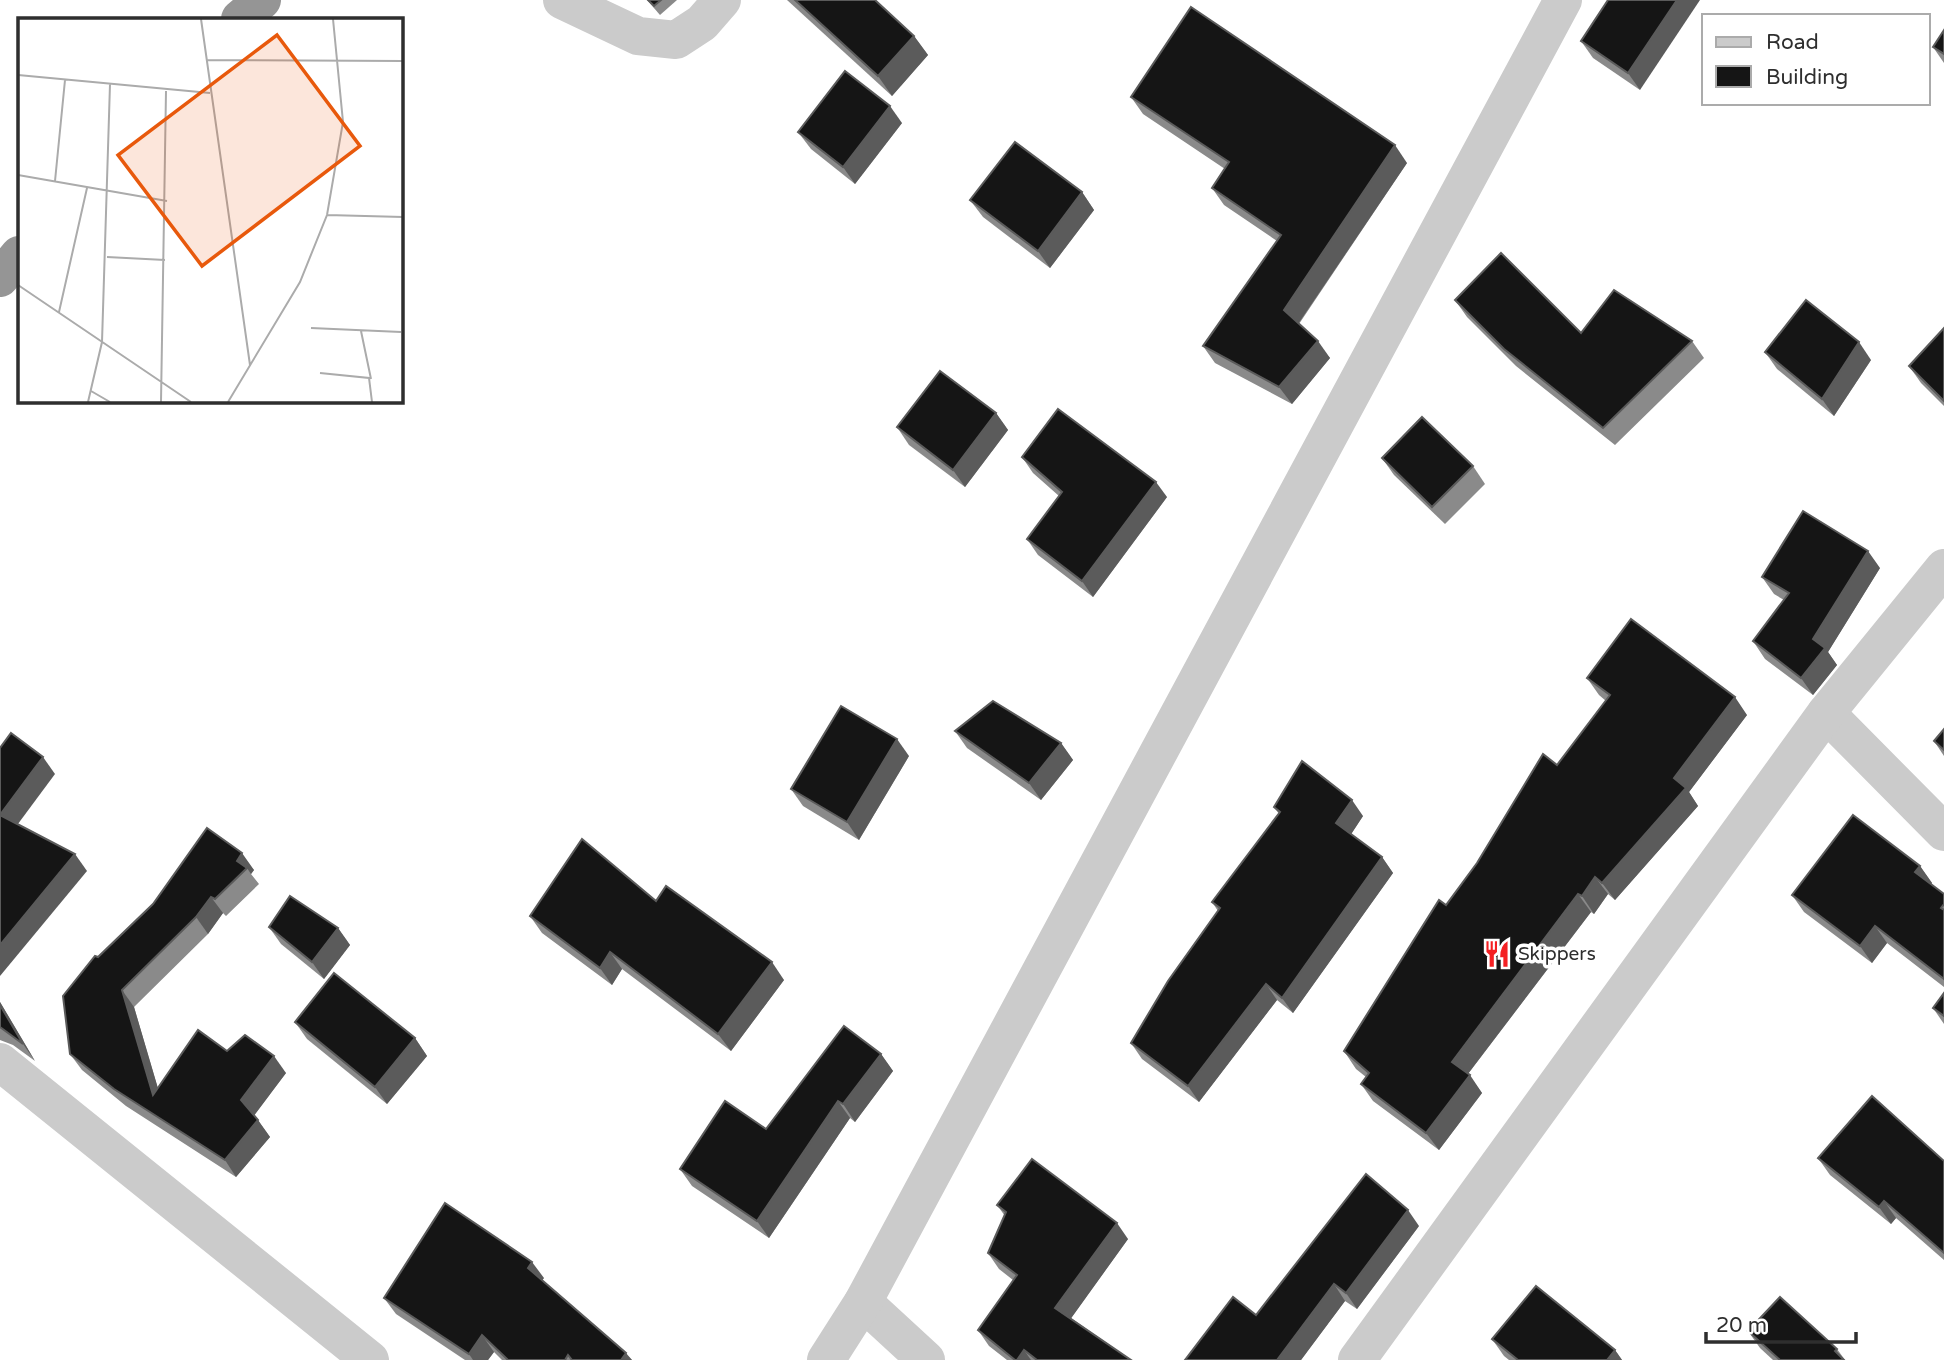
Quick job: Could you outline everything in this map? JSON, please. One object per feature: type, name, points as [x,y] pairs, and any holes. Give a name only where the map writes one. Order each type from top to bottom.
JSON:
[{"type":"highway","points":[[241,18],[262,0]]},
{"type":"highway","points":[[0,278],[18,256]]},
{"type":"street","points":[[562,0],[638,36],[676,40],[702,23],[722,0]]},
{"type":"street","points":[[826,1360],[863,1302],[1563,0]]},
{"type":"street","points":[[1357,1360],[1826,713],[1944,568]]},
{"type":"street","points":[[1826,713],[1944,832]]},
{"type":"street","points":[[0,1062],[370,1360]]},
{"type":"street","points":[[863,1302],[926,1360]]},
{"type":"building","points":[[648,0],[661,0],[654,6]]},
{"type":"building","points":[[795,0],[875,0],[914,36],[878,76]]},
{"type":"building","points":[[1608,0],[1677,0],[1628,73],[1581,41]]},
{"type":"building","points":[[1191,7],[1395,145],[1284,310],[1318,341],[1279,387],[1203,346],[1281,235],[1212,188],[1229,162],[1131,97]]},
{"type":"building","points":[[1944,30],[1944,54],[1933,47]]},
{"type":"building","points":[[845,71],[890,106],[843,167],[798,132]]},
{"type":"building","points":[[1015,142],[1082,192],[1038,251],[970,200]]},
{"type":"building","points":[[1501,253],[1581,333],[1614,290],[1692,341],[1603,428],[1504,349],[1455,300]]},
{"type":"building","points":[[1806,300],[1859,342],[1822,399],[1765,352]]},
{"type":"building","points":[[1944,328],[1944,401],[1909,366]]},
{"type":"building","points":[[940,371],[996,413],[953,470],[897,427]]},
{"type":"building","points":[[1058,409],[1156,482],[1082,581],[1027,539],[1062,492],[1022,457]]},
{"type":"building","points":[[1422,417],[1473,466],[1432,507],[1382,458]]},
{"type":"building","points":[[1803,511],[1868,551],[1813,639],[1825,648],[1801,678],[1753,641],[1789,593],[1762,577]]},
{"type":"building","points":[[1631,619],[1735,697],[1674,778],[1686,788],[1602,883],[1595,877],[1582,896],[1578,894],[1452,1062],[1470,1075],[1426,1133],[1361,1084],[1369,1073],[1344,1051],[1439,900],[1446,905],[1477,863],[1543,754],[1557,765],[1610,695],[1587,678]]},
{"type":"building","points":[[993,701],[1061,743],[1029,783],[955,731]]},
{"type":"building","points":[[841,706],[897,739],[847,822],[791,789]]},
{"type":"building","points":[[1944,729],[1944,750],[1934,741]]},
{"type":"building","points":[[11,733],[43,757],[0,815],[0,748]]},
{"type":"building","points":[[1302,761],[1352,800],[1336,823],[1382,857],[1282,998],[1266,984],[1188,1086],[1131,1043],[1168,981],[1220,908],[1212,902],[1280,812],[1274,807]]},
{"type":"building","points":[[0,815],[75,854],[0,945]]},
{"type":"building","points":[[1853,815],[1920,866],[1915,872],[1944,894],[1941,908],[1944,910],[1944,979],[1875,926],[1860,946],[1792,895]]},
{"type":"building","points":[[207,828],[242,853],[237,861],[247,868],[215,899],[211,897],[196,917],[122,990],[153,1095],[198,1030],[227,1051],[245,1035],[274,1056],[241,1100],[258,1120],[225,1160],[114,1089],[70,1054],[63,996],[95,956],[98,957],[153,904]]},
{"type":"building","points":[[582,839],[656,901],[666,886],[772,962],[718,1034],[610,952],[600,968],[530,916]]},
{"type":"building","points":[[290,896],[338,928],[312,962],[269,927]]},
{"type":"building","points":[[334,973],[415,1038],[375,1087],[295,1022]]},
{"type":"building","points":[[1944,993],[1944,1016],[1933,1008]]},
{"type":"building","points":[[0,1005],[23,1044],[0,1027]]},
{"type":"building","points":[[844,1026],[881,1054],[843,1104],[838,1101],[757,1221],[680,1169],[725,1101],[766,1129]]},
{"type":"building","points":[[1872,1096],[1944,1161],[1944,1253],[1884,1201],[1879,1207],[1818,1158]]},
{"type":"building","points":[[1032,1159],[1117,1223],[1055,1308],[1131,1360],[1037,1360],[1024,1350],[1015,1360],[978,1330],[1017,1275],[988,1253],[1006,1212],[997,1205]]},
{"type":"building","points":[[1366,1174],[1408,1210],[1346,1293],[1334,1284],[1277,1360],[1185,1360],[1233,1297],[1256,1315]]},
{"type":"building","points":[[445,1203],[532,1262],[528,1268],[626,1353],[621,1360],[572,1360],[568,1355],[565,1360],[508,1360],[482,1335],[469,1354],[384,1298]]},
{"type":"building","points":[[1536,1286],[1615,1350],[1607,1360],[1518,1360],[1492,1339]]},
{"type":"building","points":[[1780,1297],[1837,1349],[1835,1351],[1844,1360],[1780,1360],[1748,1331]]},
{"type":"place","name":"Skippers","points":[[1497,954]]}]
